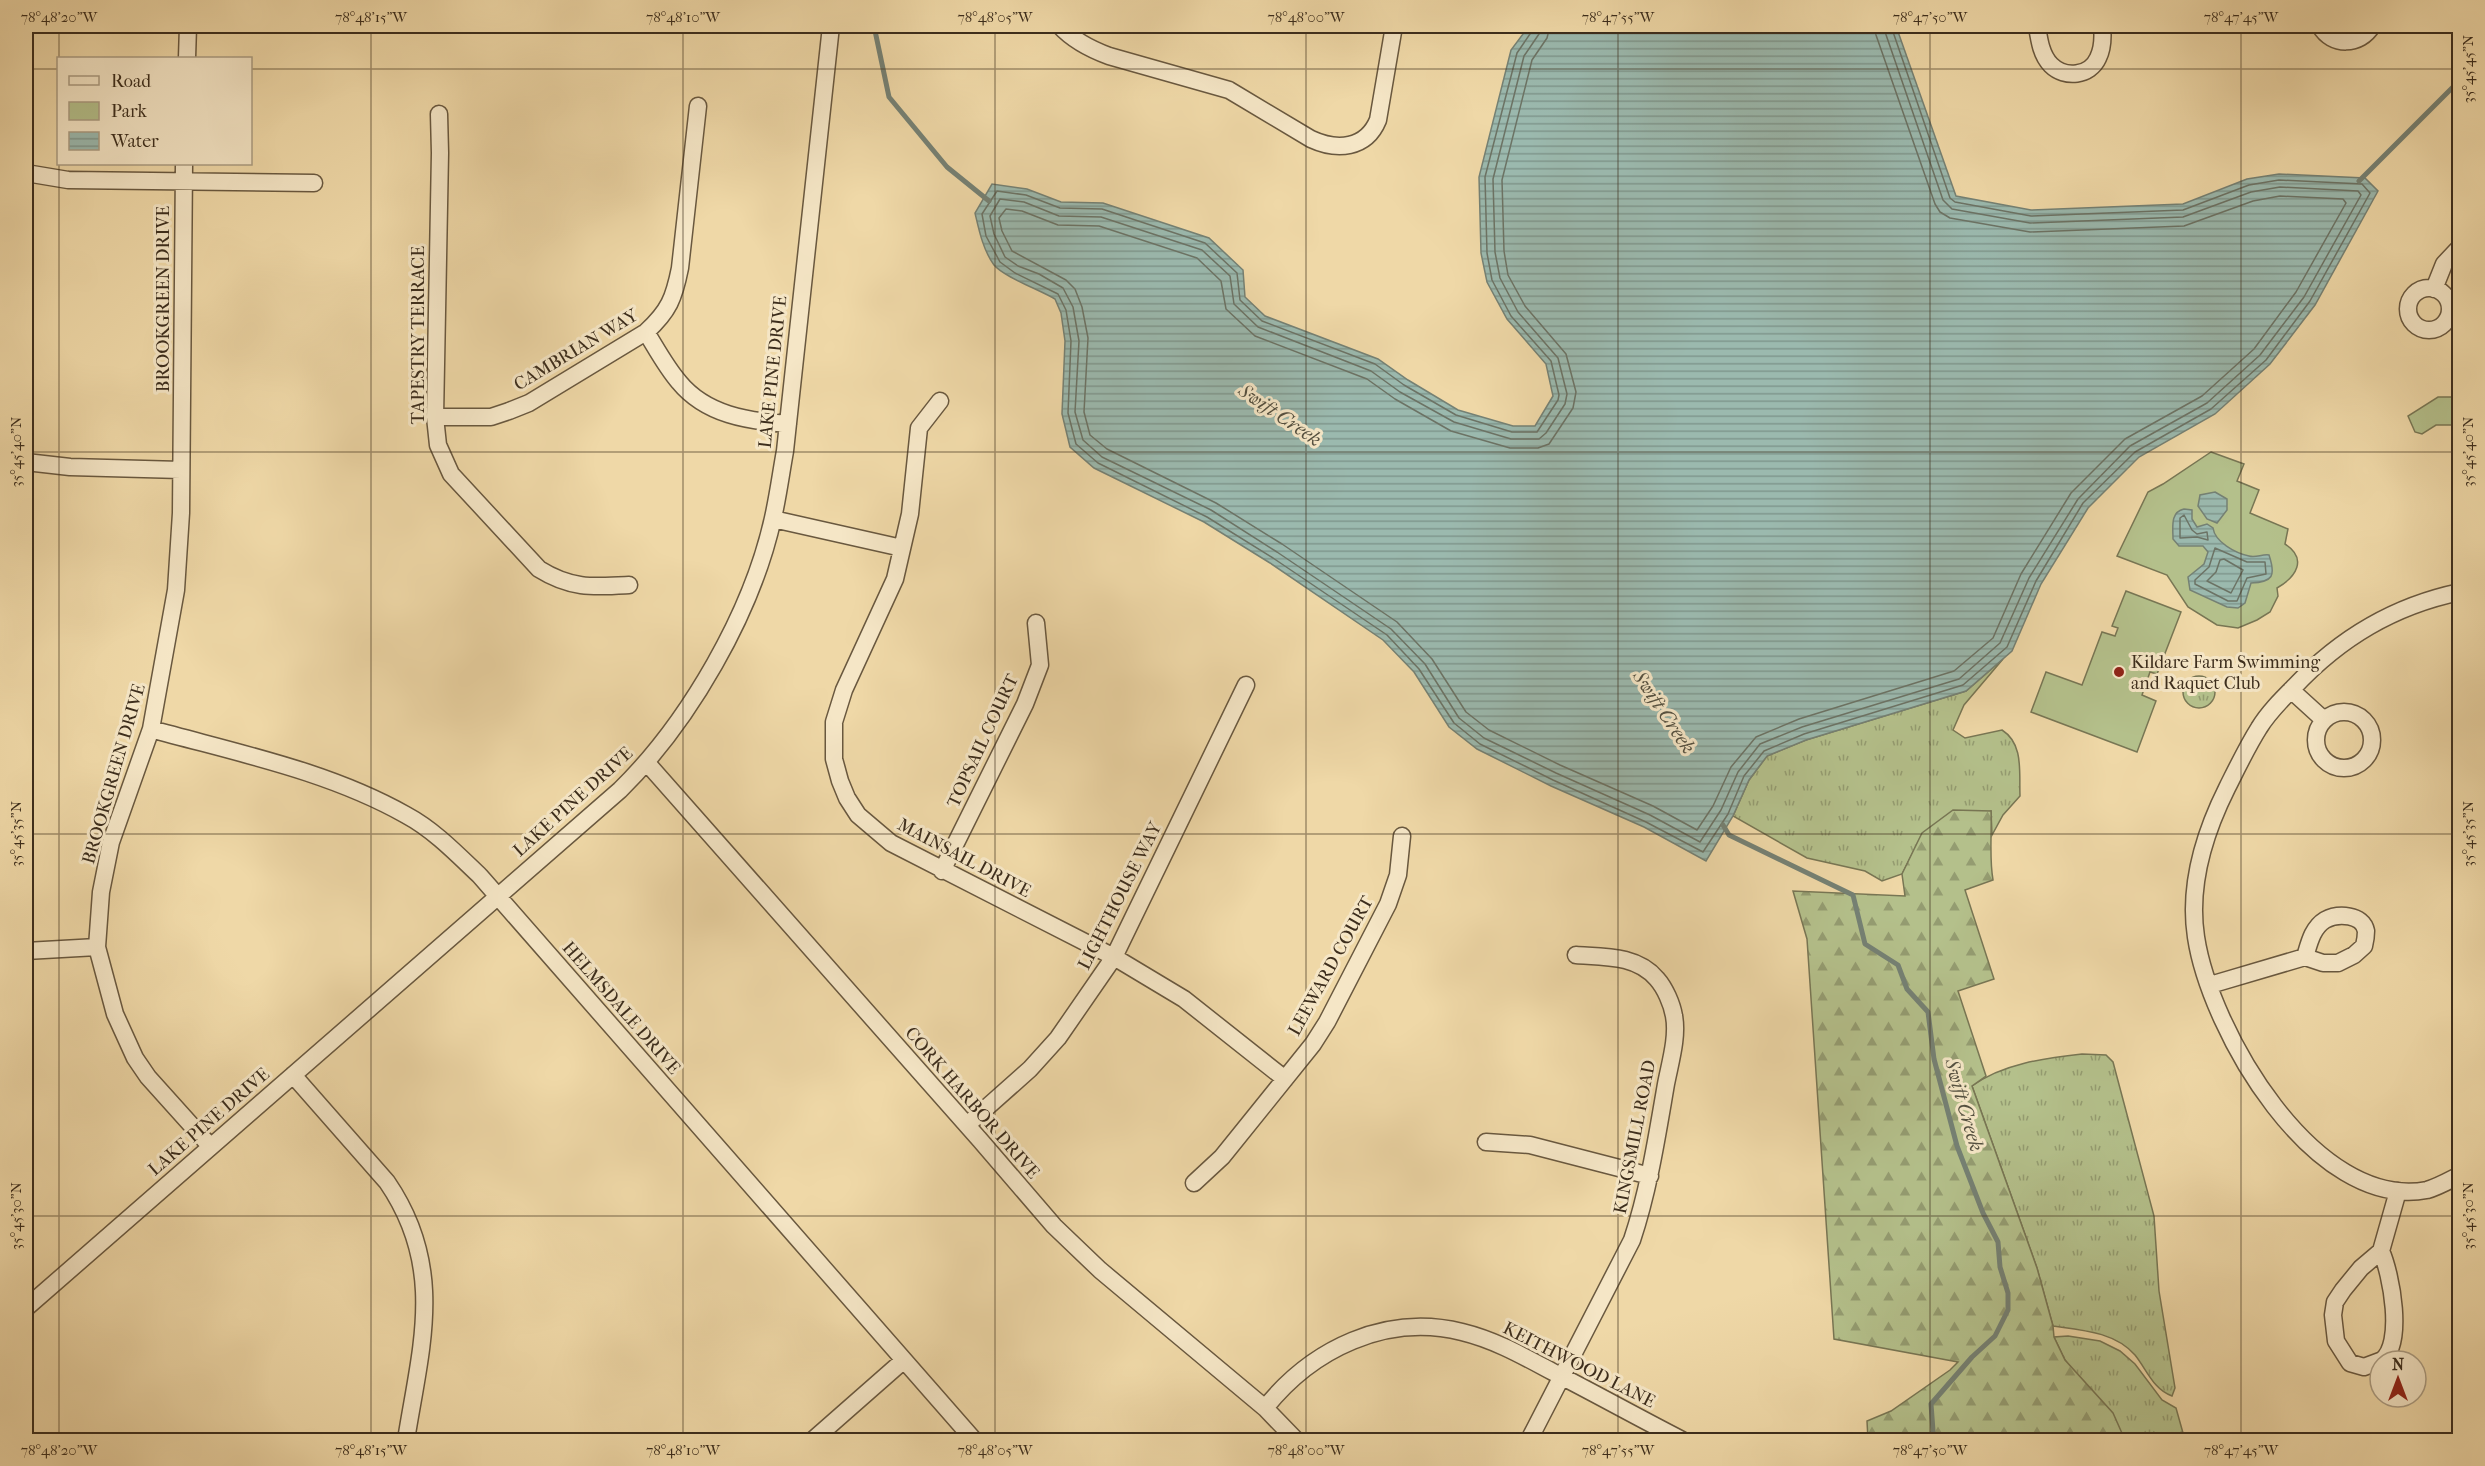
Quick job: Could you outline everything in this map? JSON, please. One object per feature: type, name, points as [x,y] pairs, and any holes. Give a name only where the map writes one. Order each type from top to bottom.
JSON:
[{"type":"street","points":[[187,57],[188,26]]},
{"type":"street","name":"LAKE PINE DRIVE","points":[[26,1308],[620,790],[647,763],[692,700],[725,645],[756,575],[773,519],[788,424],[831,26]]},
{"type":"street","points":[[1060,26],[1092,49],[1228,90],[1311,139],[1324,145],[1339,147],[1362,141],[1375,128],[1394,26]]},
{"type":"street","points":[[2037,26],[2042,47],[2050,64],[2060,72],[2075,74],[2093,68],[2102,50],[2102,26]]},
{"type":"street","points":[[2320,26],[2330,37],[2349,42],[2366,34],[2372,26]]},
{"type":"street","name":"CAMBRIAN WAY","points":[[435,417],[491,417],[529,403],[646,332],[669,308],[676,288],[698,106]]},
{"type":"street","name":"TAPESTRY TERRACE","points":[[439,114],[435,417],[438,445],[451,474],[539,569],[555,579],[575,586],[629,585]]},
{"type":"street","name":"BROOKGREEN DRIVE","points":[[184,165],[182,470],[176,590],[151,729],[111,842],[101,892],[97,947],[115,1014],[135,1058],[148,1077],[210,1146]]},
{"type":"street","points":[[26,173],[68,180],[314,183]]},
{"type":"street","points":[[2434,289],[2444,264],[2460,247]]},
{"type":"street","points":[[646,332],[679,382],[706,405],[729,416],[788,424]]},
{"type":"street","name":"MAINSAIL DRIVE","points":[[940,401],[919,428],[910,514],[895,579],[844,690],[834,722],[834,759],[840,781],[858,815],[891,843],[1114,957],[1184,999],[1285,1079]]},
{"type":"street","points":[[26,462],[70,467],[182,470]]},
{"type":"street","points":[[773,519],[902,548]]},
{"type":"street","points":[[2460,592],[2416,604],[2362,629],[2323,657],[2291,690],[2259,729],[2218,806],[2203,848],[2194,891],[2194,916],[2198,944],[2222,1019],[2236,1050],[2278,1112],[2316,1152],[2366,1183],[2398,1191],[2428,1190],[2460,1175]]},
{"type":"street","name":"TOPSAIL COURT","points":[[942,871],[1025,704],[1040,665],[1036,623]]},
{"type":"street","name":"LIGHTHOUSE WAY","points":[[967,1125],[1030,1069],[1058,1038],[1114,957],[1246,685]]},
{"type":"street","points":[[2291,690],[2324,720]]},
{"type":"street","name":"HELMSDALE DRIVE","points":[[151,729],[317,775],[407,815],[437,836],[480,876],[974,1440]]},
{"type":"street","name":"CORK HARBOR DRIVE","points":[[647,763],[1054,1226],[1100,1270],[1265,1408],[1296,1440]]},
{"type":"street","name":"LEEWARD COURT","points":[[1194,1183],[1222,1157],[1285,1079],[1327,1022],[1388,904],[1398,875],[1402,836]]},
{"type":"street","points":[[26,951],[97,947]]},
{"type":"street","name":"KINGSMILL ROAD","points":[[1529,1440],[1632,1240],[1650,1176],[1673,1044],[1675,1017],[1669,999],[1657,979],[1627,959],[1576,955]]},
{"type":"street","points":[[2210,985],[2305,957]]},
{"type":"street","points":[[293,1075],[400,1199],[415,1235],[424,1269],[425,1319],[406,1440]]},
{"type":"street","points":[[1486,1142],[1530,1145],[1650,1176]]},
{"type":"street","points":[[2368,1366],[2364,1367],[2350,1363],[2336,1341],[2333,1315],[2335,1302],[2361,1268],[2381,1251],[2398,1191]]},
{"type":"street","points":[[2381,1251],[2390,1278],[2393,1317],[2388,1349]]},
{"type":"street","name":"KEITHWOOD LANE","points":[[1265,1408],[1309,1363],[1327,1351],[1352,1340],[1400,1328],[1460,1331],[1496,1342],[1682,1440]]},
{"type":"street","points":[[813,1440],[904,1360]]},
{"type":"green space","points":[[2438,397],[2459,397],[2459,425],[2436,425],[2422,434],[2415,432],[2408,416]]},
{"type":"green space","points":[[2211,452],[2244,464],[2237,481],[2259,490],[2250,513],[2288,529],[2285,544],[2292,550],[2298,562],[2290,579],[2277,588],[2278,596],[2270,612],[2238,628],[2217,625],[2188,607],[2167,575],[2117,556],[2148,492]]},
{"type":"green space","name":"Kildare Farm Swimming and Raquet Club","points":[[2126,591],[2181,612],[2157,674],[2150,672],[2142,695],[2156,701],[2137,752],[2031,712],[2046,672],[2082,685],[2102,632],[2115,636],[2118,628],[2112,626]]},
{"type":"green space","points":[[2003,659],[1964,705],[1953,730],[1965,738],[2002,730],[2014,743],[2017,751],[2020,768],[2020,796],[2003,815],[1992,835],[1991,811],[1922,834],[1902,874],[1882,881],[1865,871],[1807,858],[1733,816],[1749,780],[1767,756],[1806,740],[1966,691]]},
{"type":"green space","points":[[2199,676],[2210,681],[2215,692],[2210,703],[2199,708],[2188,703],[2183,692],[2188,681]]},
{"type":"green space","points":[[1953,810],[1991,811],[1993,880],[1965,890],[1994,979],[1958,991],[1986,1076],[1972,1086],[2037,1268],[2054,1337],[2065,1360],[2113,1413],[2125,1440],[1868,1440],[1867,1421],[1891,1411],[1958,1362],[1834,1339],[1807,939],[1793,891],[1905,896],[1902,874],[1922,833]]},
{"type":"green space","points":[[2082,1054],[2106,1055],[2113,1062],[2154,1216],[2159,1291],[2175,1388],[2172,1396],[2160,1389],[2135,1355],[2118,1341],[2097,1333],[2053,1326],[2037,1268],[1972,1086],[2010,1067]]},
{"type":"green space","points":[[2068,1336],[2100,1341],[2120,1351],[2135,1364],[2162,1400],[2176,1408],[2185,1440],[2125,1440],[2065,1360],[2054,1337]]},
{"type":"water","points":[[1529,26],[1896,26],[1956,196],[2031,210],[2183,204],[2247,179],[2279,174],[2365,178],[2378,191],[2315,305],[2270,364],[2215,414],[2139,457],[2088,508],[2041,584],[2012,651],[1966,691],[1806,740],[1767,756],[1749,780],[1733,816],[1706,861],[1644,827],[1551,786],[1477,749],[1449,727],[1414,672],[1383,640],[1270,563],[1204,522],[1094,468],[1070,447],[1062,414],[1065,341],[1061,313],[1055,299],[1014,279],[994,265],[984,246],[975,213],[992,184],[1027,189],[1061,202],[1103,203],[1209,238],[1243,270],[1245,297],[1265,316],[1378,359],[1458,410],[1513,426],[1535,426],[1553,396],[1546,364],[1507,319],[1487,282],[1481,253],[1479,177],[1511,50]]},
{"type":"water","points":[[2215,492],[2227,499],[2227,510],[2217,523],[2207,519],[2198,506],[2200,495]]},
{"type":"water","points":[[2184,509],[2192,510],[2192,519],[2197,527],[2207,524],[2232,550],[2244,555],[2269,555],[2271,576],[2264,581],[2251,583],[2245,603],[2238,608],[2227,607],[2190,590],[2188,577],[2204,564],[2208,552],[2203,546],[2179,546],[2173,539],[2174,517],[2176,513]]},
{"type":"waterway","name":"Swift Creek","points":[[874,26],[889,97],[947,167],[989,201]]},
{"type":"waterway","points":[[2359,181],[2460,80]]},
{"type":"waterway","name":"Swift Creek","points":[[1723,825],[1729,835],[1853,895],[1865,944],[1898,965],[1907,989],[1928,1012],[1934,1059],[1957,1146],[1983,1213],[1998,1242],[2000,1267],[2008,1293],[2008,1310],[1995,1336],[1972,1357],[1931,1404],[1933,1431],[1930,1440]]},
{"type":"place","name":"Kildare Farm Swimming and Raquet Club","points":[[2119,672]]}]
